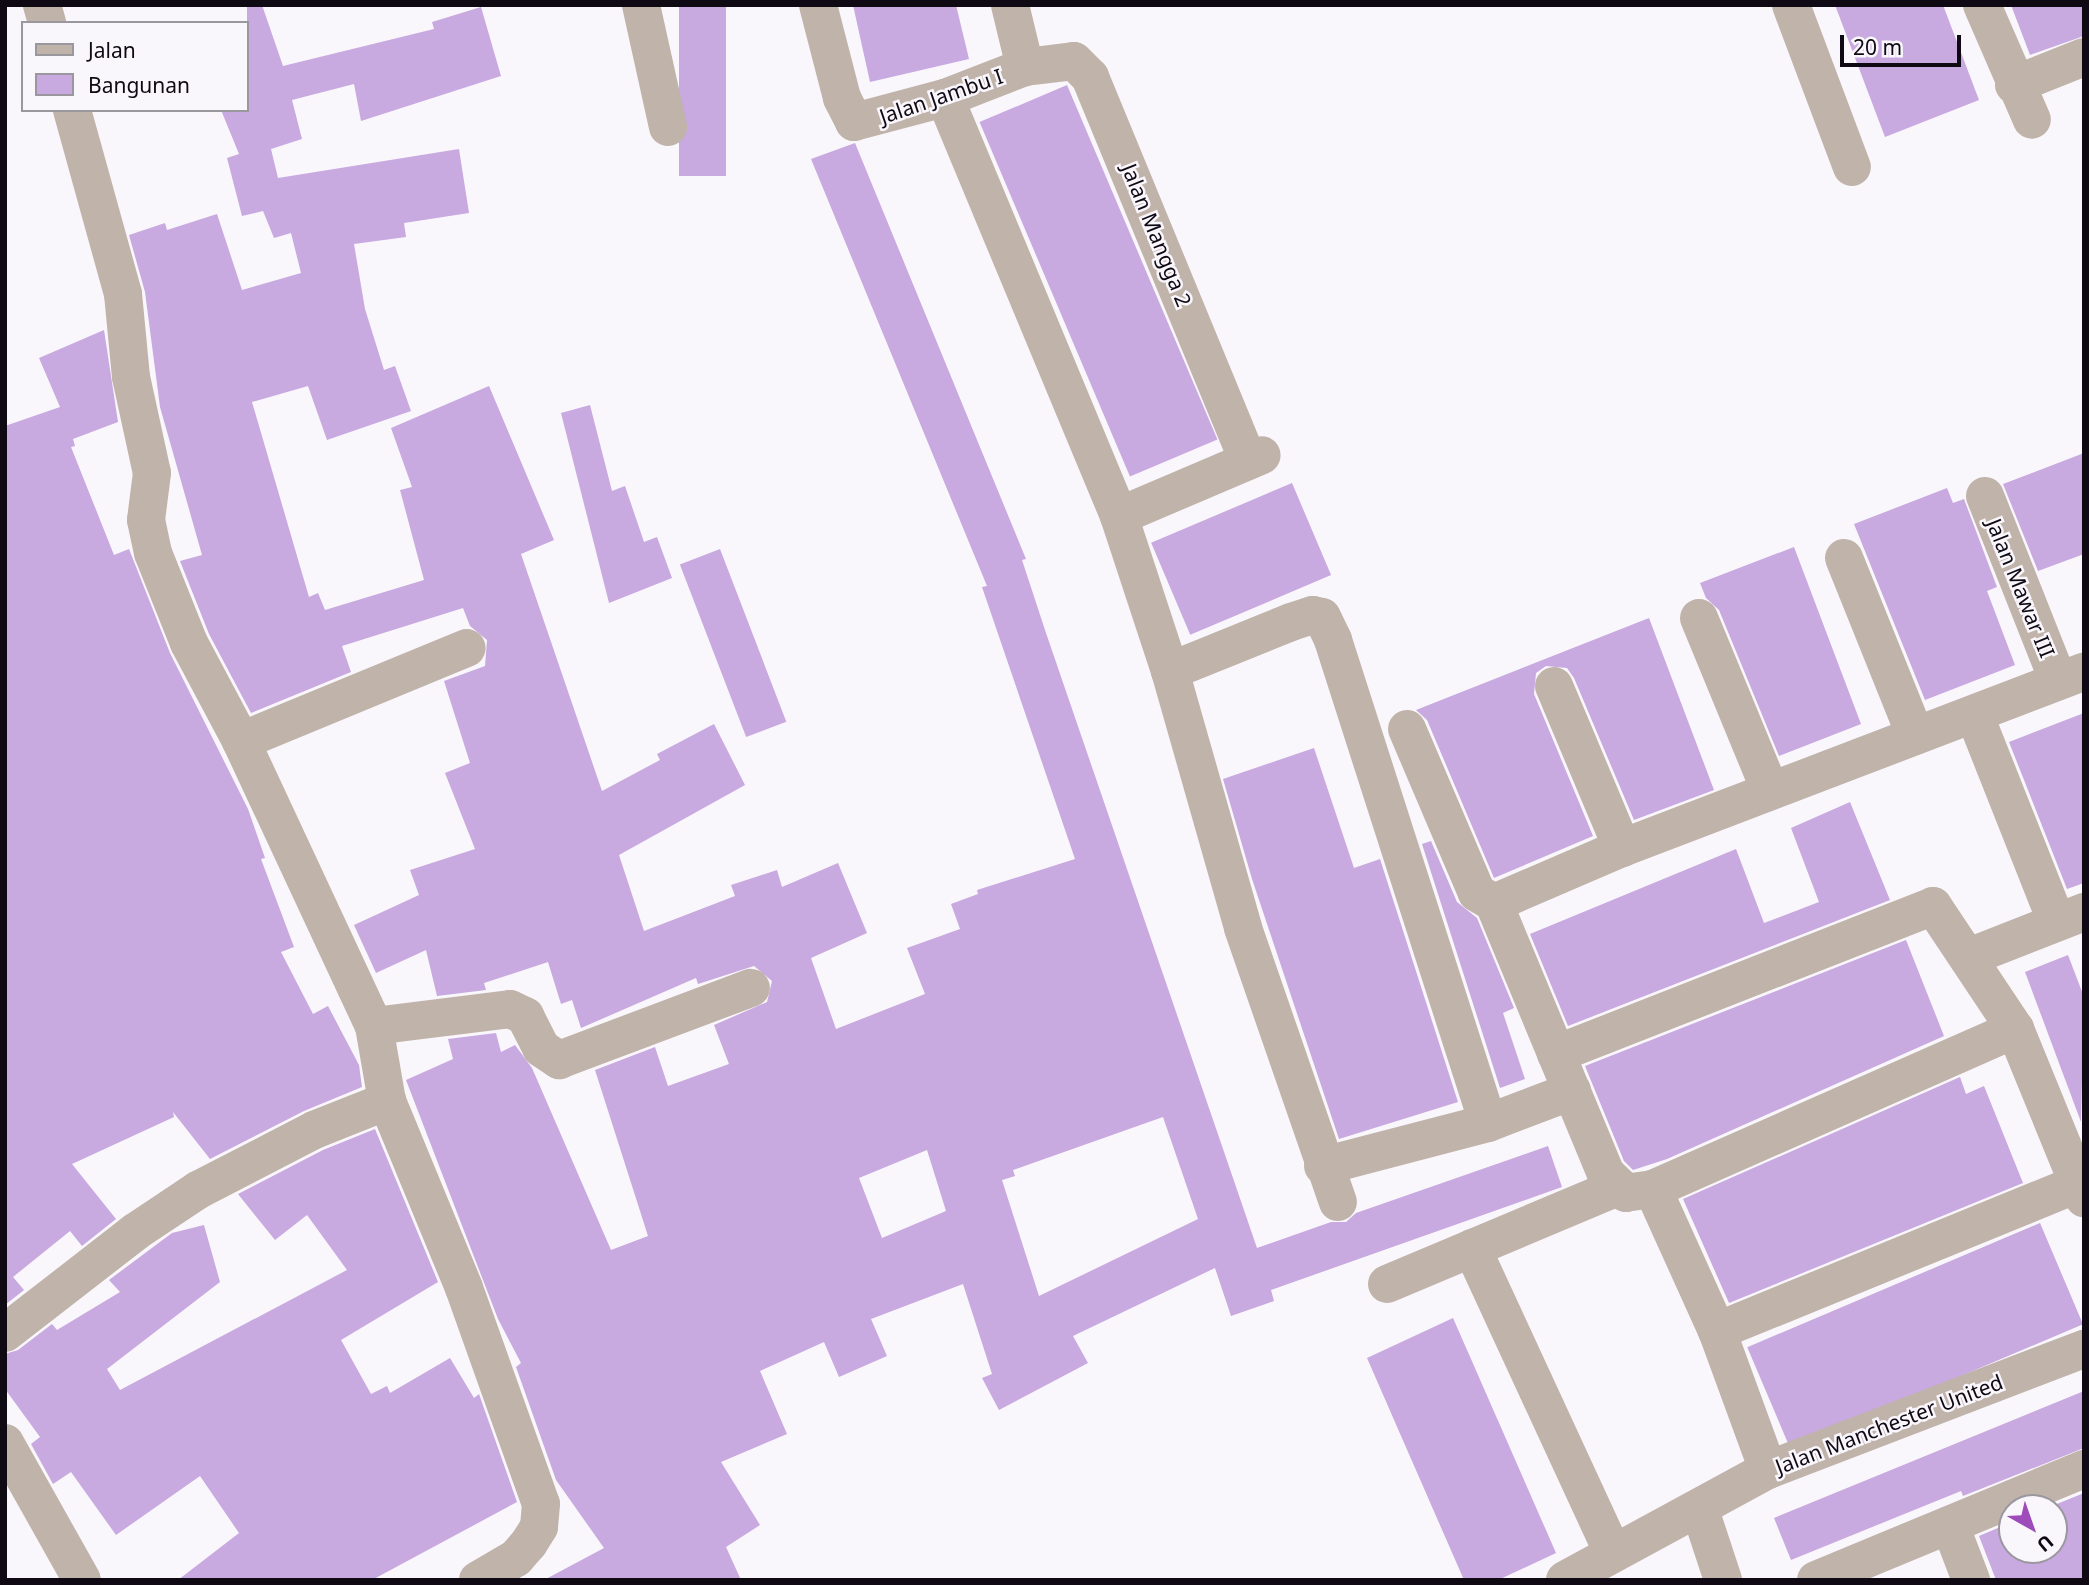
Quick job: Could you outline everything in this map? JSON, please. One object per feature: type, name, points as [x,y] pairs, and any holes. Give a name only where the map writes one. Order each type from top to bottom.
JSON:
[{"type":"street","points":[[641,5],[668,127]]},
{"type":"street","name":"Jalan Jambu I","points":[[818,5],[842,97],[854,122],[944,98],[1025,67]]},
{"type":"street","points":[[1010,5],[1025,67]]},
{"type":"street","points":[[1791,5],[1852,167]]},
{"type":"street","points":[[1982,5],[2014,85],[2032,120]]},
{"type":"street","points":[[2014,85],[2084,57]]},
{"type":"street","name":"Jalan Mangga 2","points":[[1025,67],[1074,61],[1093,83],[1255,458],[1119,516]]},
{"type":"street","points":[[944,98],[1119,516],[1170,671],[1242,928],[1323,1166],[1338,1202]]},
{"type":"street","points":[[73,112],[122,294],[131,377],[152,473],[146,520],[153,553],[189,643],[241,741],[373,1026],[387,1101],[464,1288],[541,1504],[539,1527],[529,1543],[516,1558],[478,1580]]},
{"type":"street","name":"Jalan Mawar III","points":[[1985,496],[2071,676]]},
{"type":"street","points":[[1844,558],[1915,735]]},
{"type":"street","points":[[1170,671],[1291,622],[1313,615],[1322,617],[1334,640],[1488,1123]]},
{"type":"street","points":[[1699,618],[1770,790]]},
{"type":"street","points":[[241,741],[467,648]]},
{"type":"street","points":[[1494,903],[1622,848],[1915,735],[1975,716],[2071,676]]},
{"type":"street","points":[[1554,686],[1622,848]]},
{"type":"street","points":[[1969,957],[2070,916],[1975,716]]},
{"type":"street","points":[[1407,729],[1477,893],[1494,903],[1602,1166],[1636,1188],[1717,1331],[1768,1470]]},
{"type":"street","points":[[1556,1054],[1933,906],[2015,1029],[2081,1191],[1717,1331]]},
{"type":"street","points":[[373,1026],[510,1009],[525,1016],[541,1048],[559,1060],[751,988]]},
{"type":"street","points":[[1387,1284],[1472,1248],[1636,1188],[2015,1029]]},
{"type":"street","points":[[1323,1166],[1488,1123],[1572,1091]]},
{"type":"street","points":[[5,1333],[135,1233],[198,1190],[314,1130],[387,1101]]},
{"type":"street","points":[[1472,1248],[1613,1553]]},
{"type":"street","name":"Jalan Manchester United","points":[[1565,1580],[1700,1510],[1768,1470],[2084,1349]]},
{"type":"street","points":[[5,1443],[82,1580]]},
{"type":"street","points":[[1816,1580],[2084,1469]]},
{"type":"street","points":[[1700,1510],[1723,1580]]},
{"type":"street","points":[[1950,1525],[1971,1580]]},
{"type":"building","points":[[247,5],[262,5],[283,66],[434,29],[432,22],[481,7],[501,76],[361,121],[354,84],[292,100],[302,139],[271,149],[278,178],[459,149],[469,213],[404,223],[406,237],[354,244],[365,309],[384,370],[395,366],[411,411],[327,440],[308,386],[252,402],[309,597],[318,593],[325,610],[424,580],[400,490],[412,487],[391,428],[489,386],[554,540],[521,554],[602,791],[660,760],[657,754],[714,724],[745,785],[619,855],[644,931],[735,896],[731,885],[777,870],[782,887],[838,863],[867,933],[811,958],[836,1029],[925,994],[907,948],[960,929],[951,904],[978,894],[977,890],[1075,859],[982,587],[987,586],[811,159],[855,143],[1026,559],[1022,560],[1046,633],[1257,1248],[1331,1222],[1346,1222],[1356,1213],[1548,1146],[1562,1187],[1271,1290],[1274,1301],[1231,1316],[1215,1268],[1073,1336],[1088,1363],[999,1410],[982,1378],[992,1374],[963,1284],[871,1319],[887,1356],[839,1377],[824,1342],[760,1371],[787,1434],[721,1462],[760,1525],[726,1547],[741,1580],[544,1580],[604,1548],[556,1480],[516,1367],[521,1363],[498,1319],[406,1080],[453,1059],[448,1039],[496,1033],[501,1052],[515,1045],[532,1068],[611,1250],[648,1236],[595,1070],[655,1047],[668,1086],[729,1064],[714,1025],[767,1002],[772,981],[754,966],[698,984],[696,978],[581,1028],[572,1000],[561,1004],[548,962],[484,983],[486,990],[437,996],[426,950],[376,973],[354,925],[419,895],[410,870],[475,849],[445,773],[470,763],[444,681],[485,666],[487,640],[470,626],[463,608],[342,646],[351,672],[251,713],[209,634],[180,561],[202,555],[160,407],[145,292],[129,235],[165,223],[167,230],[217,214],[242,290],[301,273],[291,233],[274,238],[263,211],[242,216],[227,158],[239,154],[222,112],[248,112]],"holes":[[[1163,1117],[1198,1219],[1039,1296],[1002,1180],[1015,1176],[1013,1170]],[[927,1150],[946,1211],[882,1238],[859,1178]]]},
{"type":"building","points":[[679,5],[726,5],[726,176],[679,176]]},
{"type":"building","points":[[853,5],[956,5],[969,59],[870,82]]},
{"type":"building","points":[[1835,5],[1943,5],[1979,100],[1885,137]]},
{"type":"building","points":[[2011,5],[2084,5],[2084,36],[2030,55]]},
{"type":"building","points":[[1067,85],[1217,439],[1130,477],[980,122]]},
{"type":"building","points":[[104,330],[118,422],[73,439],[75,446],[71,447],[114,555],[129,549],[170,653],[248,809],[265,858],[261,859],[294,947],[281,952],[313,1014],[328,1006],[359,1065],[362,1087],[304,1111],[210,1159],[173,1112],[174,1117],[72,1164],[116,1219],[82,1246],[70,1231],[13,1277],[24,1290],[5,1305],[5,426],[60,407],[39,358]]},
{"type":"building","points":[[590,405],[612,491],[625,486],[644,542],[657,537],[672,578],[609,603],[561,413]]},
{"type":"building","points":[[2084,453],[2084,554],[2038,571],[2003,484]]},
{"type":"building","points":[[1292,483],[1331,575],[1190,635],[1151,543]]},
{"type":"building","points":[[1947,488],[1953,503],[1964,499],[1997,587],[1987,591],[2015,665],[1925,700],[1854,524]]},
{"type":"building","points":[[1794,547],[1861,724],[1779,756],[1719,610],[1706,598],[1700,583]]},
{"type":"building","points":[[720,549],[786,722],[746,737],[680,564]]},
{"type":"building","points":[[1649,618],[1714,790],[1634,820],[1574,678],[1567,668],[1546,666],[1536,673],[1534,694],[1593,836],[1494,878],[1427,720],[1416,710]]},
{"type":"building","points":[[2084,713],[2084,883],[2067,889],[2009,742]]},
{"type":"building","points":[[1314,748],[1354,868],[1380,859],[1458,1102],[1339,1139],[1252,879],[1223,779]]},
{"type":"building","points":[[1850,802],[1890,900],[1568,1026],[1530,934],[1736,849],[1764,923],[1819,902],[1791,828]]},
{"type":"building","points":[[1431,841],[1457,902],[1477,918],[1514,1008],[1503,1013],[1525,1079],[1500,1088],[1422,844]]},
{"type":"building","points":[[1906,940],[1944,1036],[1667,1159],[1633,1170],[1624,1161],[1585,1066]]},
{"type":"building","points":[[2068,955],[2084,997],[2081,1122],[2025,972]]},
{"type":"building","points":[[1960,1077],[1966,1094],[1984,1086],[2023,1183],[1729,1303],[1683,1199]]},
{"type":"building","points":[[375,1129],[438,1282],[341,1340],[371,1394],[387,1386],[390,1393],[450,1358],[474,1398],[479,1394],[517,1502],[372,1580],[178,1580],[239,1533],[200,1476],[116,1535],[71,1472],[53,1484],[31,1444],[40,1437],[5,1389],[5,1354],[18,1350],[52,1324],[57,1330],[120,1292],[109,1280],[172,1233],[204,1225],[220,1282],[107,1369],[120,1390],[347,1270],[307,1215],[275,1240],[238,1194],[323,1150]]},
{"type":"building","points":[[2040,1223],[2083,1324],[1790,1449],[1747,1347]]},
{"type":"building","points":[[1453,1318],[1556,1553],[1498,1580],[1464,1580],[1367,1358]]},
{"type":"building","points":[[2084,1391],[2084,1448],[1963,1496],[1961,1491],[1791,1560],[1774,1518]]},
{"type":"building","points":[[2084,1493],[2084,1580],[1996,1580],[1979,1536],[1998,1528],[1998,1564],[2068,1564],[2068,1499]]}]
